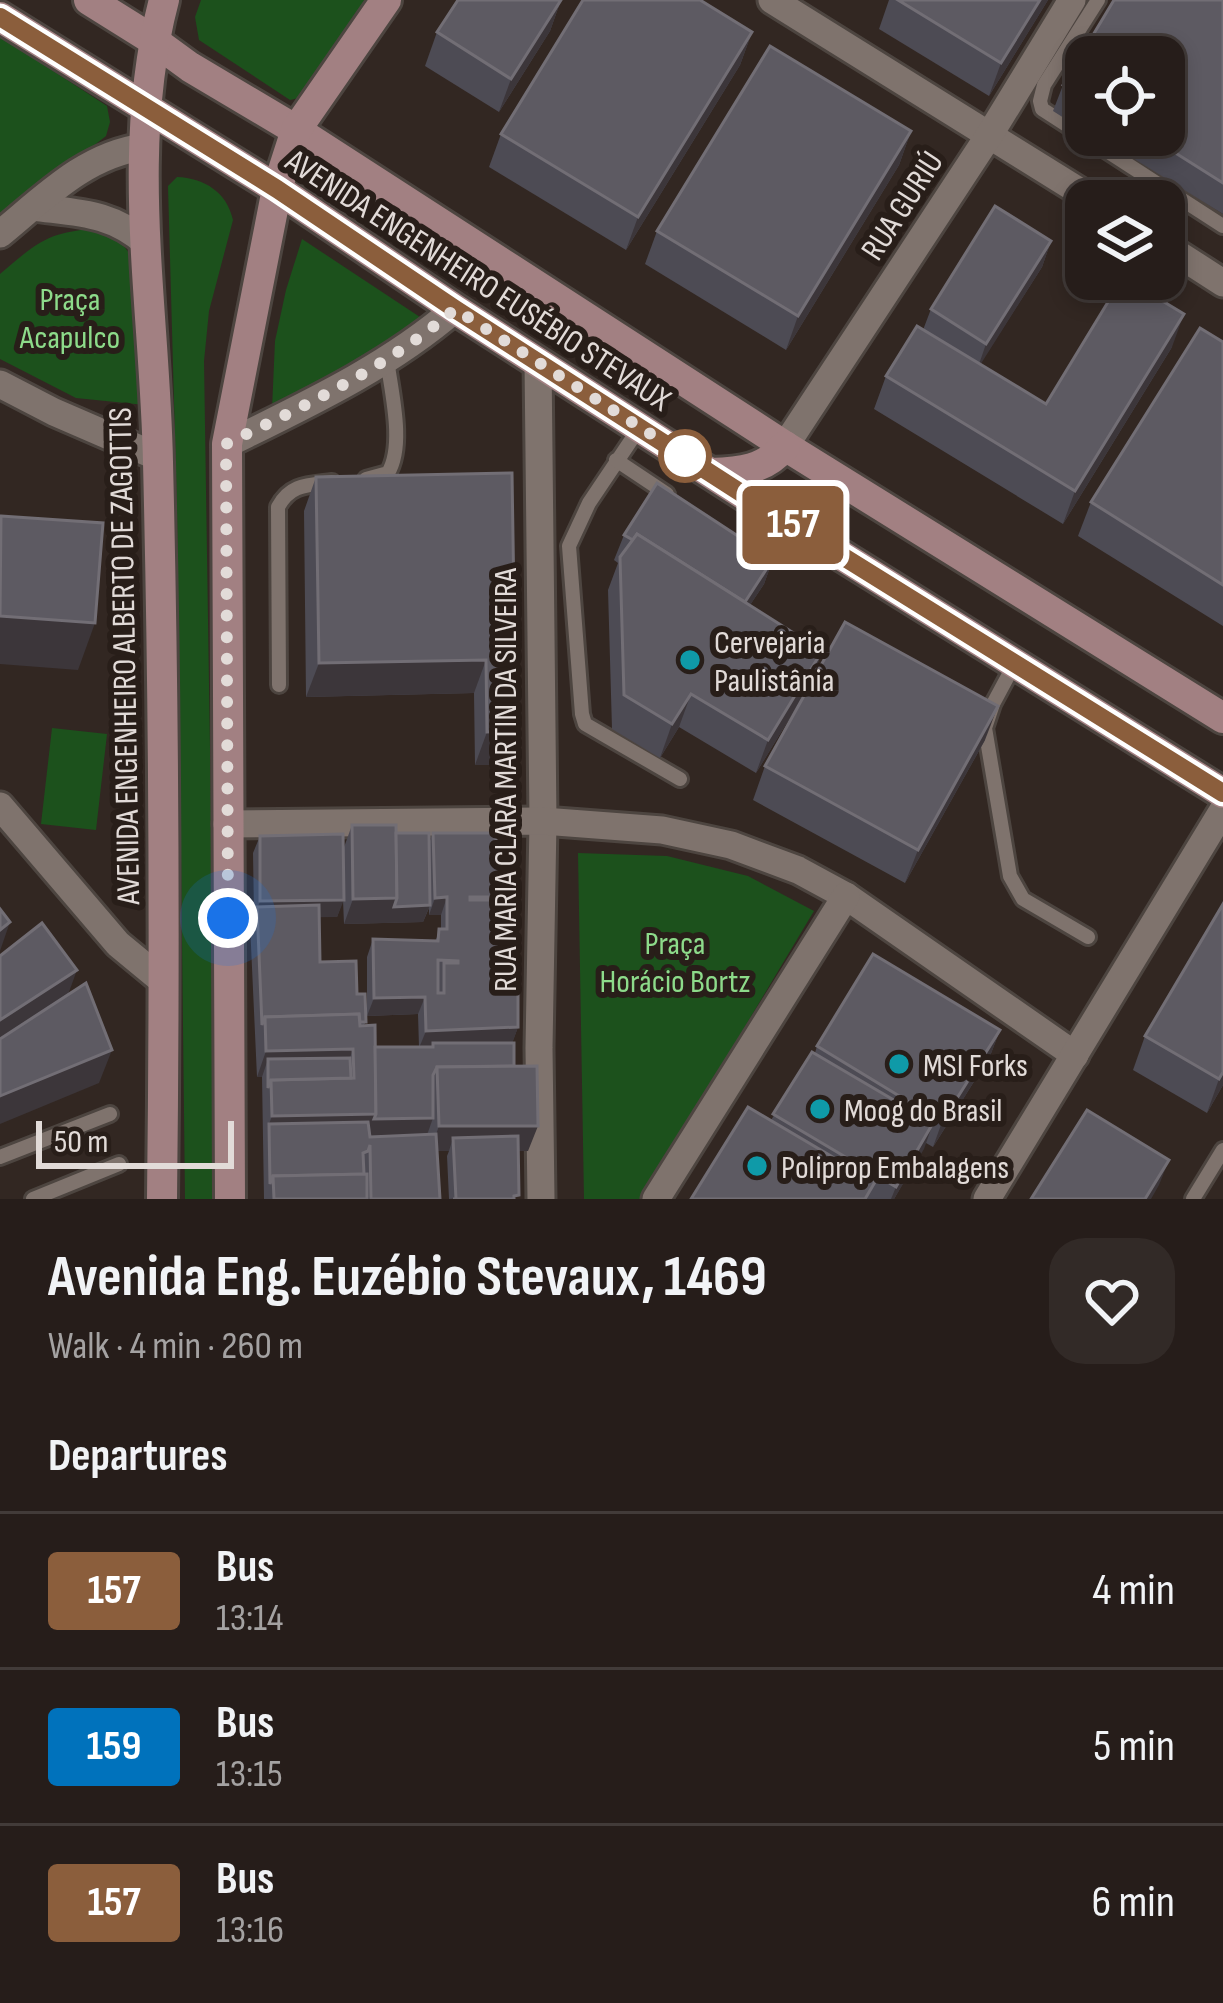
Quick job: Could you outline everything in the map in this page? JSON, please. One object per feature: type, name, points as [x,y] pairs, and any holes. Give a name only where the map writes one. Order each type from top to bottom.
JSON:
[{"type":"main road","name":"AVENIDA ENGENHEIRO EUSÉBIO STEVAUX","points":[[89,0],[785,446],[1223,718]]},
{"type":"main road","name":"AVENIDA ENGENHEIRO ALBERTO DE ZAGOTTIS","points":[[162,1199],[158,457],[143,147],[153,40],[164,0]]},
{"type":"main road","points":[[230,1199],[226,444],[277,189],[296,130],[386,0]]},
{"type":"main road","name":"AVENIDA ENGENHEIRO EUSÉBIO STEVAUX","points":[[0,17],[277,189],[711,473],[1223,794]]},
{"type":"main road","points":[[711,473],[761,466],[785,446]]},
{"type":"street","points":[[772,0],[1065,182]]},
{"type":"street","name":"RUA GURIÚ","points":[[785,446],[1072,0]]},
{"type":"street","points":[[0,234],[96,160],[143,147]]},
{"type":"street","points":[[33,207],[95,214],[130,229],[146,243]]},
{"type":"street","points":[[1185,259],[1223,283]]},
{"type":"street","points":[[226,444],[345,385],[428,333],[455,309]]},
{"type":"street","name":"RUA MARIA CLARA MARTIN DA SILVEIRA","points":[[538,361],[543,821],[527,1048],[541,1199]]},
{"type":"street","points":[[0,384],[158,457]]},
{"type":"street","points":[[0,806],[118,944],[164,982]]},
{"type":"street","points":[[987,1199],[1223,810]]},
{"type":"street","points":[[227,824],[543,821],[662,830],[731,845],[798,870],[847,896],[1075,1054]]},
{"type":"street","points":[[656,1199],[847,896]]},
{"type":"lane","points":[[1099,0],[1044,85],[1042,109],[1223,226]]},
{"type":"lane","points":[[279,685],[278,507],[285,493],[300,486],[388,473],[394,462],[395,420],[386,359]]},
{"type":"lane","points":[[640,427],[589,503],[569,546],[582,714],[585,724],[680,779]]},
{"type":"lane","points":[[616,460],[689,508]]},
{"type":"lane","points":[[1015,663],[993,704],[985,734],[1010,876],[1023,899],[1088,937]]},
{"type":"lane","points":[[0,1157],[110,1114]]},
{"type":"lane","points":[[1193,1199],[1223,1150]]},
{"type":"lane","points":[[33,1199],[119,1164]]},
{"type":"green space","points":[[201,0],[378,0],[312,95],[290,100],[199,40],[195,17]]},
{"type":"green space","name":"Praça Acapulco","points":[[0,36],[107,106],[110,122],[106,136],[0,219]]},
{"type":"green space","points":[[177,177],[213,188],[226,202],[233,220],[209,311],[204,361],[217,1199],[185,1199],[168,186]]},
{"type":"green space","name":"Praça Acapulco","points":[[98,228],[121,242],[137,264],[145,405],[76,398],[0,359],[0,274],[44,240]]},
{"type":"green space","points":[[302,239],[429,323],[272,409],[275,341]]},
{"type":"green space","points":[[52,728],[107,734],[96,830],[41,824]]},
{"type":"green space","name":"Praça Horácio Bortz","points":[[578,853],[667,856],[748,876],[814,911],[642,1199],[584,1199]]},
{"type":"building","points":[[458,0],[561,0],[511,79],[437,32]]},
{"type":"building","points":[[583,0],[700,0],[752,32],[638,217],[501,134]]},
{"type":"building","points":[[898,0],[1040,0],[1001,63]]},
{"type":"building","points":[[1114,0],[1223,0],[1223,183],[1180,156],[1185,156],[1185,36],[1092,36]]},
{"type":"building","points":[[770,46],[911,131],[798,316],[657,231]]},
{"type":"building","points":[[995,206],[1051,241],[986,344],[931,309]]},
{"type":"building","points":[[1109,300],[1161,300],[1184,314],[1075,491],[886,376],[917,326],[1046,404]]},
{"type":"building","points":[[1200,328],[1223,342],[1223,585],[1091,502]]},
{"type":"building","points":[[512,473],[516,731],[487,732],[486,660],[319,663],[316,477]]},
{"type":"building","points":[[657,483],[773,559],[745,602],[637,534],[633,540],[624,535]]},
{"type":"building","points":[[1,516],[103,523],[95,623],[0,616]]},
{"type":"building","name":"Cervejaria Paulistânia","points":[[637,534],[822,651],[768,740],[691,694],[672,724],[624,695],[620,557]]},
{"type":"building","points":[[845,622],[998,706],[918,850],[765,766]]},
{"type":"building","points":[[352,825],[396,825],[397,898],[353,899]]},
{"type":"building","points":[[396,833],[429,833],[430,905],[394,907]]},
{"type":"building","points":[[433,833],[496,833],[501,897],[470,900],[516,900],[518,1027],[426,1031],[425,997],[374,998],[373,939],[438,941],[439,929],[447,929],[447,897],[435,898]],"holes":[[[438,960],[458,961],[444,963],[444,993],[438,993]]]},
{"type":"building","points":[[343,834],[344,900],[260,901],[260,836]]},
{"type":"building","points":[[1223,904],[1223,1072],[1219,1079],[1145,1036]]},
{"type":"building","points":[[319,905],[320,962],[356,961],[357,994],[365,994],[366,1022],[360,1022],[359,1014],[265,1017],[262,1025],[257,907]]},
{"type":"building","points":[[0,909],[10,922],[0,930]]},
{"type":"building","points":[[42,923],[77,970],[0,1020],[0,956]]},
{"type":"building","name":"MSI Forks","points":[[873,954],[1000,1030],[942,1122],[817,1046]]},
{"type":"building","points":[[86,983],[112,1050],[0,1096],[0,1039]]},
{"type":"building","points":[[359,1014],[360,1026],[375,1025],[376,1114],[272,1116],[271,1080],[354,1078],[353,1049],[266,1051],[265,1017]]},
{"type":"building","points":[[433,1043],[514,1043],[514,1066],[437,1067],[433,1118],[374,1119],[375,1047],[433,1047]]},
{"type":"building","name":"Moog do Brasil","points":[[812,1052],[933,1123],[896,1187],[773,1114]]},
{"type":"building","points":[[350,1058],[351,1078],[271,1080],[268,1088],[268,1059]]},
{"type":"building","points":[[537,1066],[538,1126],[439,1126],[437,1067]]},
{"type":"building","points":[[748,1107],[875,1182],[865,1199],[691,1199]]},
{"type":"building","points":[[1087,1110],[1169,1160],[1145,1199],[1031,1199]]},
{"type":"building","points":[[368,1122],[370,1137],[436,1134],[440,1199],[371,1199],[370,1145],[363,1153],[364,1174],[273,1176],[270,1184],[269,1124]]},
{"type":"building","points":[[518,1136],[519,1195],[514,1199],[456,1199],[453,1138]]},
{"type":"building","points":[[367,1174],[367,1199],[274,1199],[273,1176]]},
{"type":"bus line","name":"157","points":[[0,17],[277,189],[749,498],[1223,793]]},
{"type":"place","name":"Cervejaria Paulistânia","points":[[690,660]]},
{"type":"place","name":"MSI Forks","points":[[899,1064]]},
{"type":"place","name":"Moog do Brasil","points":[[820,1109]]},
{"type":"place","name":"Poliprop Embalagens","points":[[757,1166]]},
{"type":"route","points":[[228,918],[226,444],[345,385],[428,333],[455,309],[685,456]]}]
